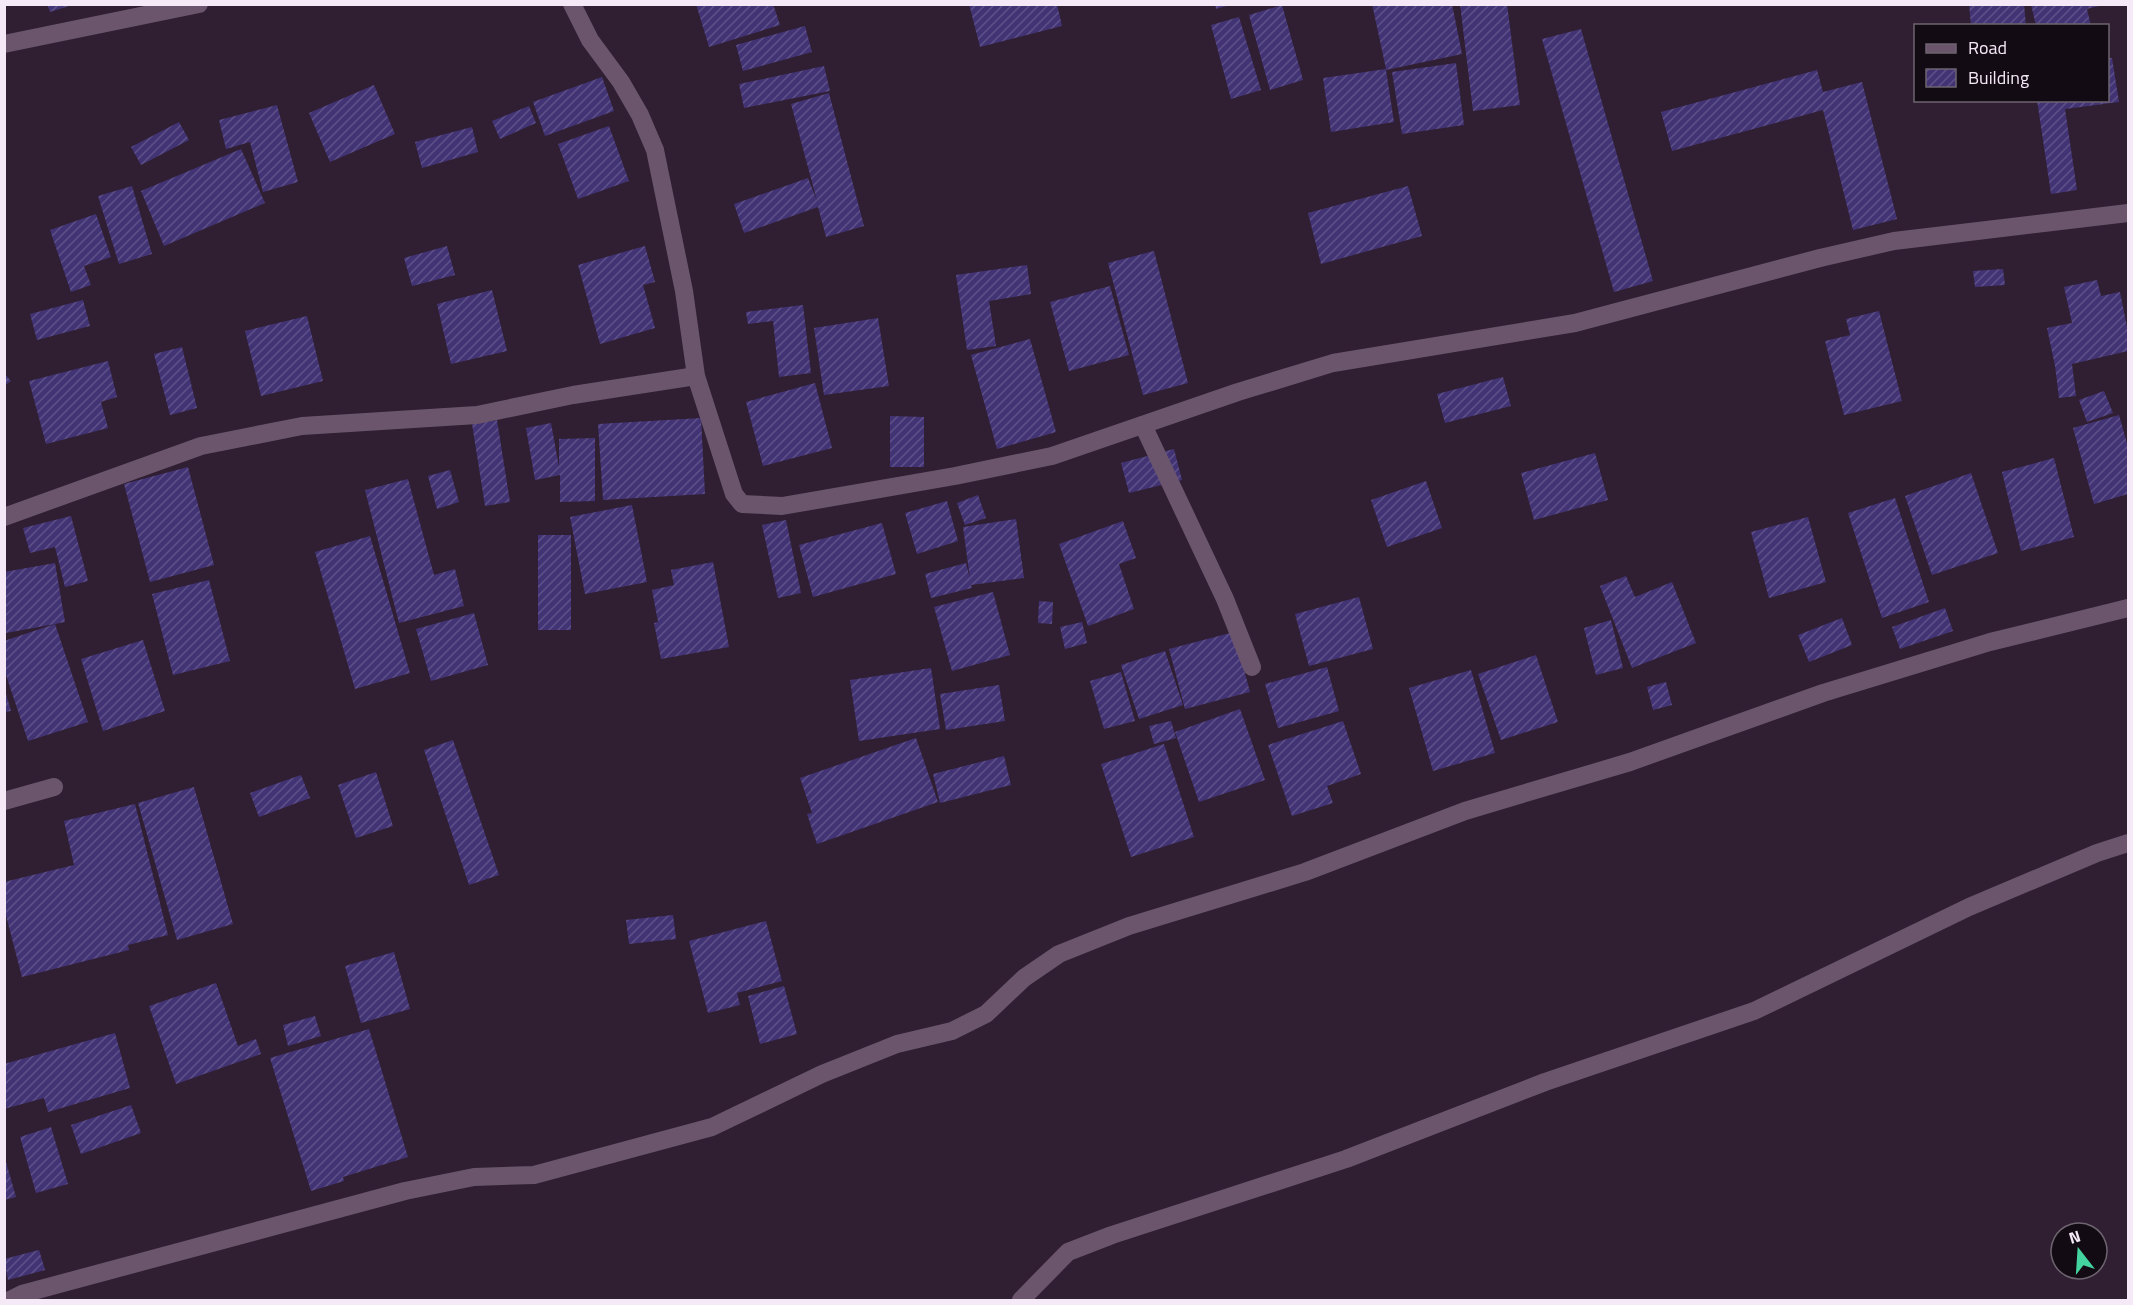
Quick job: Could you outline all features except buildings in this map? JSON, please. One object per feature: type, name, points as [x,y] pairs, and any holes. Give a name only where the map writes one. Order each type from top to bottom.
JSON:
[{"type":"street","points":[[4,44],[199,4]]},
{"type":"street","points":[[572,4],[590,40],[621,82],[640,115],[655,150],[684,291],[696,376],[734,494],[742,504],[782,506],[955,476],[1052,456],[1238,392],[1333,363],[1575,323],[1820,258],[1894,241],[2128,213]]},
{"type":"street","points":[[4,517],[201,446],[302,426],[477,415],[573,395],[696,376]]},
{"type":"street","points":[[1143,425],[1225,599],[1252,667]]},
{"type":"street","points":[[10,1300],[22,1294],[405,1191],[474,1177],[534,1175],[712,1127],[854,1061],[897,1044],[952,1031],[986,1014],[1024,978],[1059,954],[1129,926],[1305,872],[1464,811],[1630,762],[1823,693],[1990,642],[2128,608]]},
{"type":"street","points":[[4,801],[54,787]]},
{"type":"street","points":[[1021,1300],[1068,1252],[1112,1235],[1346,1160],[1545,1082],[1754,1011],[1969,907],[2097,853],[2128,843]]}]
